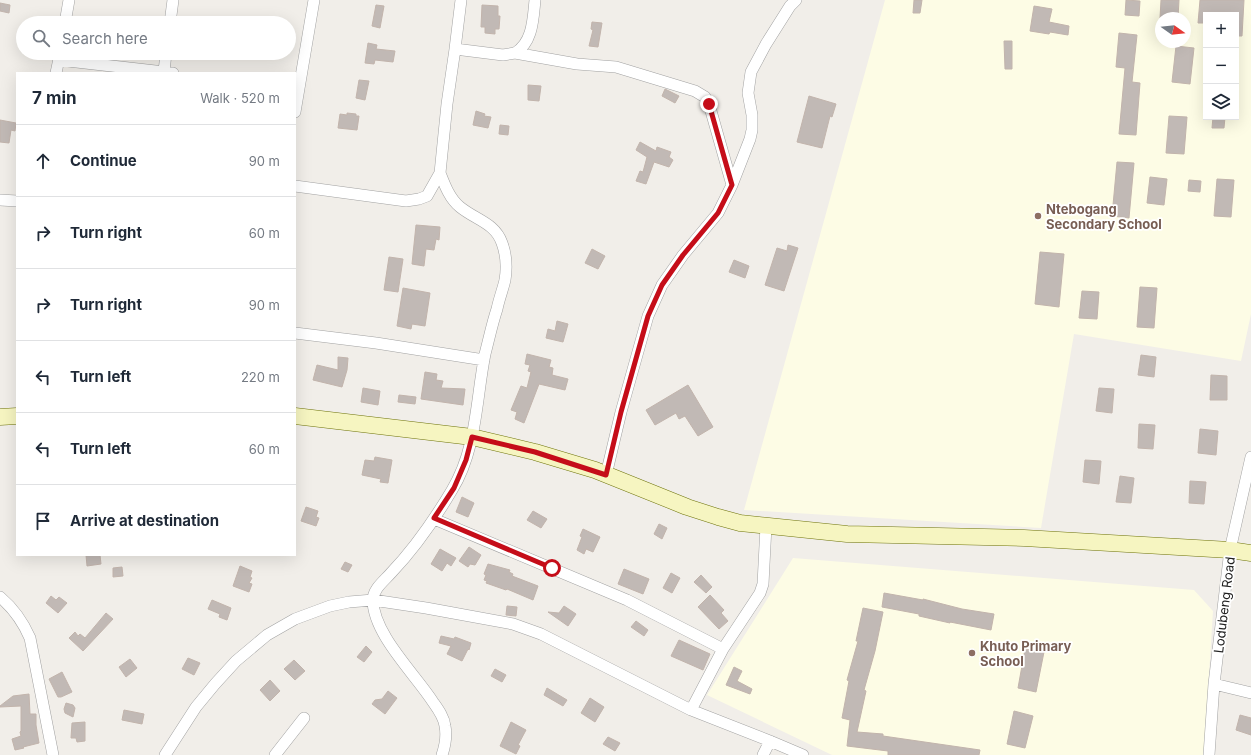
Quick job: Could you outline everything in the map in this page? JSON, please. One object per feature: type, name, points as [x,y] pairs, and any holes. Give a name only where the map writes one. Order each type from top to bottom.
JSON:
[{"type":"street","points":[[66,16],[69,0]]},
{"type":"street","points":[[171,16],[173,0]]},
{"type":"street","points":[[296,97],[297,82],[314,0]]},
{"type":"street","points":[[296,186],[406,201],[427,196],[440,174],[447,104],[456,49],[461,0]]},
{"type":"street","points":[[515,54],[522,49],[530,34],[535,0]]},
{"type":"street","points":[[606,475],[621,412],[648,316],[662,285],[683,255],[718,213],[732,185],[752,130],[752,115],[748,93],[751,72],[766,44],[790,6],[796,0]]},
{"type":"street","points":[[456,49],[503,55],[515,54],[577,64],[616,67],[695,91],[705,97],[709,104],[732,185]]},
{"type":"street","points":[[56,72],[58,60]]},
{"type":"street","points":[[79,60],[161,72]]},
{"type":"street","points":[[167,60],[168,72]]},
{"type":"street","points":[[440,174],[447,190],[459,206],[472,216],[488,224],[497,232],[503,244],[506,260],[505,280],[491,328],[484,360],[472,437],[466,460],[454,488],[434,518],[396,568],[377,589],[373,600],[377,622],[389,643],[427,692],[440,713],[445,725],[446,734],[445,746],[442,755]]},
{"type":"street","points":[[0,200],[16,201]]},
{"type":"street","points":[[296,333],[376,343],[484,360]]},
{"type":"street","points":[[0,417],[16,416]]},
{"type":"street","points":[[296,416],[472,437],[535,452],[606,475],[718,518],[740,523],[847,534],[1024,538],[1230,550],[1251,553]]},
{"type":"street","name":"Lodubeng Road","points":[[1209,755],[1214,684],[1230,550],[1251,457]]},
{"type":"street","points":[[434,518],[628,600],[723,649]]},
{"type":"street","points":[[690,710],[723,649],[760,593],[764,584],[766,526]]},
{"type":"street","points":[[0,597],[14,611],[30,638],[53,755]]},
{"type":"street","points":[[165,755],[196,708],[215,684],[236,661],[267,635],[295,619],[330,606],[349,602],[373,600],[426,608],[523,627],[541,634],[690,710],[770,740],[803,755]]},
{"type":"street","points":[[1214,684],[1251,693]]},
{"type":"street","points":[[275,755],[304,718]]},
{"type":"street","points":[[763,755],[770,740]]},
{"type":"shaded area","name":"Ntebogang Secondary School","points":[[885,0],[1251,0],[1251,314],[1241,361],[1074,334],[1041,528],[744,510]]},
{"type":"shaded area","name":"Khuto Primary School","points":[[793,558],[1194,590],[1213,611],[1204,755],[832,755],[707,695]]},
{"type":"building","points":[[914,0],[922,0],[920,13],[913,13]]},
{"type":"building","points":[[1126,0],[1140,1],[1139,16],[1125,15]]},
{"type":"building","points":[[1161,0],[1179,0],[1178,12],[1160,12]]},
{"type":"building","points":[[1200,0],[1244,0],[1242,36],[1239,36],[1239,12],[1203,12],[1203,23],[1198,23]]},
{"type":"building","points":[[0,3],[10,5],[9,13],[0,11]]},
{"type":"building","points":[[376,5],[384,6],[380,28],[372,26]]},
{"type":"building","points":[[482,5],[498,6],[498,16],[500,16],[499,29],[495,29],[495,34],[485,33],[485,27],[481,27]]},
{"type":"building","points":[[1034,6],[1052,9],[1049,22],[1069,26],[1068,35],[1030,31]]},
{"type":"building","points":[[592,22],[602,23],[598,47],[589,46],[593,30],[591,29]]},
{"type":"building","points":[[1119,33],[1137,35],[1132,82],[1140,83],[1136,135],[1119,134],[1125,68],[1116,67]]},
{"type":"building","points":[[1004,41],[1012,41],[1012,69],[1005,69]]},
{"type":"building","points":[[368,43],[377,45],[376,49],[395,51],[393,62],[375,60],[374,64],[365,63]]},
{"type":"building","points":[[1176,48],[1194,48],[1190,84],[1172,82]]},
{"type":"building","points":[[359,80],[369,81],[365,100],[356,98]]},
{"type":"building","points":[[528,85],[541,86],[539,101],[528,100]]},
{"type":"building","points":[[665,89],[679,96],[675,103],[662,96]]},
{"type":"building","points":[[809,96],[836,104],[832,117],[830,116],[822,148],[797,142]]},
{"type":"building","points":[[476,111],[485,114],[484,116],[491,117],[488,128],[473,125]]},
{"type":"building","points":[[347,113],[356,114],[356,116],[359,116],[357,130],[338,128],[340,114],[347,115]]},
{"type":"building","points":[[1169,116],[1187,117],[1184,154],[1166,153]]},
{"type":"building","points":[[0,120],[16,123],[15,131],[11,130],[9,143],[0,142]]},
{"type":"building","points":[[1213,120],[1225,120],[1224,128],[1212,128]]},
{"type":"building","points":[[500,125],[509,126],[508,135],[499,134]]},
{"type":"building","points":[[640,142],[656,151],[657,147],[671,152],[669,157],[673,160],[669,167],[654,162],[646,184],[636,181],[640,171],[643,172],[647,157],[636,150]]},
{"type":"building","points":[[1117,162],[1134,163],[1129,218],[1112,216]]},
{"type":"building","points":[[1150,177],[1167,179],[1164,205],[1147,203]]},
{"type":"building","points":[[1217,179],[1234,180],[1231,217],[1214,216]]},
{"type":"building","points":[[1189,180],[1201,181],[1200,192],[1188,191]]},
{"type":"building","points":[[416,225],[440,227],[439,240],[436,239],[434,250],[426,249],[424,266],[412,264]]},
{"type":"building","points":[[788,245],[798,248],[784,291],[765,285],[777,248],[787,251]]},
{"type":"building","points":[[592,249],[605,256],[598,269],[585,263]]},
{"type":"building","points":[[1040,252],[1064,254],[1059,307],[1035,304]]},
{"type":"building","points":[[389,257],[403,259],[398,292],[384,290]]},
{"type":"building","points":[[734,260],[749,266],[745,278],[729,272]]},
{"type":"building","points":[[1140,287],[1157,288],[1154,328],[1137,327]]},
{"type":"building","points":[[403,288],[430,293],[425,326],[412,324],[411,329],[397,326]]},
{"type":"building","points":[[1082,291],[1099,292],[1097,319],[1079,318]]},
{"type":"building","points":[[557,321],[568,324],[563,342],[546,338],[548,329],[555,331]]},
{"type":"building","points":[[527,354],[551,360],[549,367],[553,368],[552,375],[568,379],[565,390],[539,384],[524,423],[515,419],[517,412],[511,410],[521,386],[527,388],[531,372],[528,371],[530,365],[525,364]]},
{"type":"building","points":[[1141,355],[1156,357],[1154,377],[1138,375]]},
{"type":"building","points":[[338,357],[348,358],[347,370],[342,387],[313,380],[317,365],[338,370]]},
{"type":"building","points":[[425,372],[437,374],[436,380],[443,381],[441,388],[465,389],[463,405],[421,399]]},
{"type":"building","points":[[1211,375],[1227,376],[1227,400],[1210,400]]},
{"type":"building","points":[[688,385],[713,427],[698,436],[685,416],[679,419],[676,413],[655,425],[646,410]]},
{"type":"building","points":[[363,388],[380,391],[378,405],[361,402]]},
{"type":"building","points":[[1099,388],[1114,389],[1112,413],[1096,411]]},
{"type":"building","points":[[399,395],[416,397],[415,404],[398,402]]},
{"type":"building","points":[[1139,424],[1155,425],[1153,449],[1138,448]]},
{"type":"building","points":[[1200,429],[1218,431],[1216,455],[1198,453]]},
{"type":"building","points":[[375,457],[392,460],[388,483],[380,482],[381,479],[362,475],[365,460],[374,461]]},
{"type":"building","points":[[1085,460],[1101,461],[1099,484],[1083,482]]},
{"type":"building","points":[[1120,476],[1134,478],[1131,503],[1116,502]]},
{"type":"building","points":[[1190,481],[1206,482],[1204,504],[1189,503]]},
{"type":"building","points":[[462,497],[474,503],[468,517],[456,512]]},
{"type":"building","points":[[306,507],[318,511],[316,517],[319,518],[316,526],[301,521]]},
{"type":"building","points":[[533,511],[547,519],[541,528],[527,520]]},
{"type":"building","points":[[659,524],[667,528],[662,539],[654,534]]},
{"type":"building","points":[[583,529],[600,537],[593,552],[586,549],[584,554],[577,550],[582,537],[580,536]]},
{"type":"building","points":[[469,547],[481,555],[475,565],[470,564],[468,567],[459,561]]},
{"type":"building","points":[[440,549],[456,558],[451,566],[447,563],[442,571],[431,564]]},
{"type":"building","points":[[86,556],[100,556],[101,564],[87,566]]},
{"type":"building","points":[[345,562],[352,565],[348,572],[341,569]]},
{"type":"building","points":[[488,564],[510,570],[509,572],[513,574],[512,576],[538,586],[533,600],[507,589],[506,590],[486,583],[487,581],[484,580],[486,575],[484,574]]},
{"type":"building","points":[[240,566],[252,571],[250,577],[252,578],[249,583],[252,584],[249,592],[233,586]]},
{"type":"building","points":[[122,567],[123,576],[113,577],[113,568]]},
{"type":"building","points":[[624,569],[649,579],[643,594],[618,584]]},
{"type":"building","points":[[671,573],[680,578],[672,593],[663,588]]},
{"type":"building","points":[[701,575],[712,587],[706,593],[694,582]]},
{"type":"building","points":[[884,593],[923,599],[962,609],[994,614],[991,630],[950,623],[919,616],[919,614],[882,607]]},
{"type":"building","points":[[710,595],[724,610],[721,613],[728,621],[719,629],[698,607]]},
{"type":"building","points":[[51,596],[56,600],[59,597],[67,603],[58,613],[46,603]]},
{"type":"building","points":[[212,600],[231,608],[227,620],[219,617],[220,614],[208,609]]},
{"type":"building","points":[[507,606],[517,607],[516,616],[506,615]]},
{"type":"building","points":[[564,606],[576,614],[568,626],[548,612],[559,613]]},
{"type":"building","points":[[863,608],[883,612],[875,651],[864,690],[866,691],[857,732],[883,734],[883,736],[980,750],[979,755],[888,755],[888,751],[847,746],[850,720],[842,718],[849,681],[847,680],[858,641],[856,641]]},
{"type":"building","points":[[106,613],[113,619],[83,651],[69,638],[75,632],[78,636],[80,634],[85,638]]},
{"type":"building","points":[[636,621],[648,630],[644,636],[631,627]]},
{"type":"building","points":[[441,636],[454,639],[455,637],[471,643],[469,650],[468,649],[462,661],[447,654],[451,646],[439,643]]},
{"type":"building","points":[[679,640],[710,654],[703,670],[671,656]]},
{"type":"building","points":[[366,646],[372,652],[364,662],[357,657]]},
{"type":"building","points":[[1025,649],[1044,652],[1036,692],[1018,688]]},
{"type":"building","points":[[188,658],[200,663],[194,675],[182,669]]},
{"type":"building","points":[[130,659],[137,668],[126,677],[119,667]]},
{"type":"building","points":[[294,660],[305,671],[295,680],[284,669]]},
{"type":"building","points":[[734,667],[742,671],[737,681],[752,689],[750,694],[726,685]]},
{"type":"building","points":[[495,669],[506,675],[502,682],[491,676]]},
{"type":"building","points":[[62,672],[72,692],[58,697],[49,679]]},
{"type":"building","points":[[270,680],[280,691],[270,701],[260,690]]},
{"type":"building","points":[[547,688],[567,700],[563,706],[544,695]]},
{"type":"building","points":[[388,691],[397,698],[385,714],[372,704],[375,700],[382,699]]},
{"type":"building","points":[[29,694],[30,714],[36,714],[39,743],[15,750],[12,739],[21,736],[21,706],[0,706],[13,696]]},
{"type":"building","points":[[590,698],[604,707],[595,722],[581,713]]},
{"type":"building","points":[[66,703],[73,705],[75,708],[73,717],[65,713],[64,709]]},
{"type":"building","points":[[124,710],[144,714],[142,724],[122,720]]},
{"type":"building","points":[[1014,711],[1033,716],[1025,748],[1007,744]]},
{"type":"building","points":[[1240,715],[1251,718],[1251,735],[1236,730]]},
{"type":"building","points":[[85,722],[85,741],[77,742],[76,738],[71,738],[72,723]]},
{"type":"building","points":[[511,722],[526,730],[518,745],[520,746],[516,754],[500,746]]},
{"type":"building","points":[[608,737],[620,743],[615,751],[603,744]]},
{"type":"place","name":"Ntebogang Secondary School","points":[[1038,216]]},
{"type":"place","name":"Khuto Primary School","points":[[972,653]]},
{"type":"route","points":[[552,568],[434,518],[454,488],[466,460],[472,437],[535,452],[595,470],[606,475],[621,412],[635,367],[648,316],[662,285],[683,255],[718,213],[732,185],[709,104]]}]
